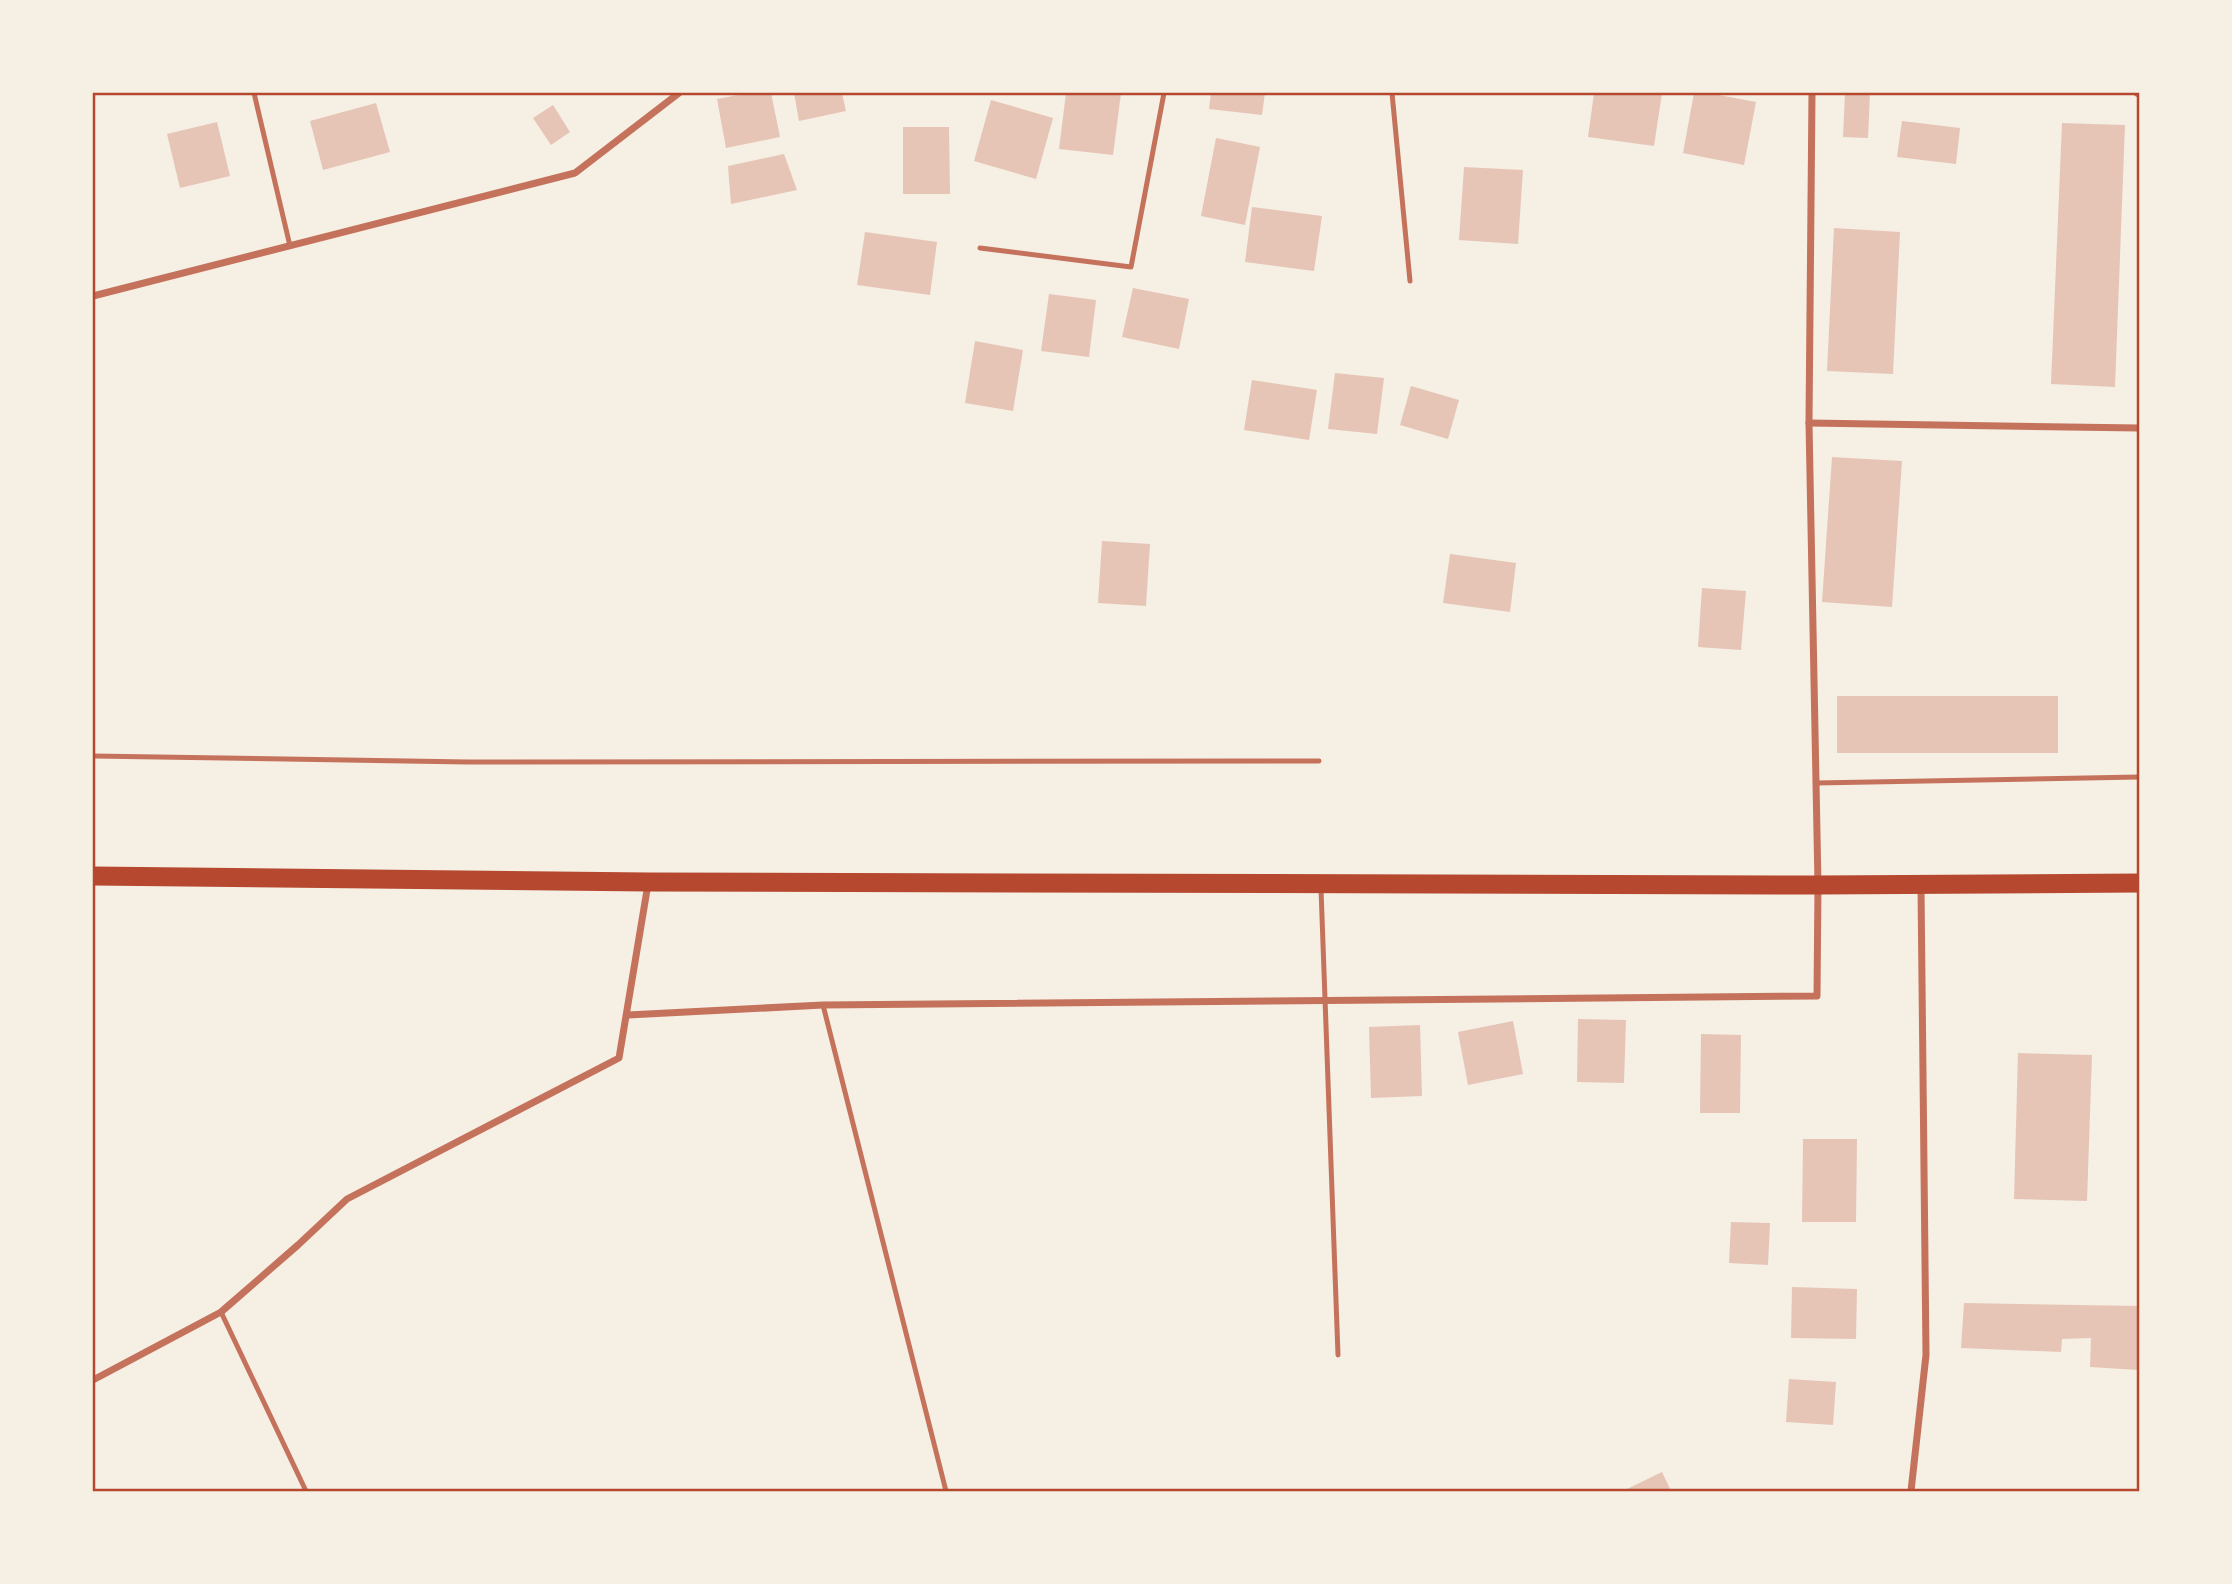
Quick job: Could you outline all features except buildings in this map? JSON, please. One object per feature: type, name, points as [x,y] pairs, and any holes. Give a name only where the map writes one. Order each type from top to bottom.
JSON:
[{"type":"highway","points":[[93,876],[648,882],[1818,885],[2139,883]]},
{"type":"street","points":[[93,296],[575,173],[679,93]]},
{"type":"street","points":[[628,1015],[823,1005],[1817,996],[1818,885],[1809,423],[1812,93]]},
{"type":"street","points":[[1809,423],[2139,428]]},
{"type":"street","points":[[93,1380],[221,1312],[347,1199],[620,1058],[648,882]]},
{"type":"street","points":[[1911,1491],[1926,1355],[1921,883]]},
{"type":"lane","points":[[256,93],[290,246]]},
{"type":"lane","points":[[980,248],[1131,267],[1164,93]]},
{"type":"lane","points":[[1392,93],[1410,281]]},
{"type":"lane","points":[[93,756],[468,762],[1319,761]]},
{"type":"lane","points":[[1816,783],[2139,777]]},
{"type":"lane","points":[[1321,882],[1338,1354]]},
{"type":"lane","points":[[823,1005],[946,1491]]},
{"type":"lane","points":[[221,1312],[306,1491]]}]
